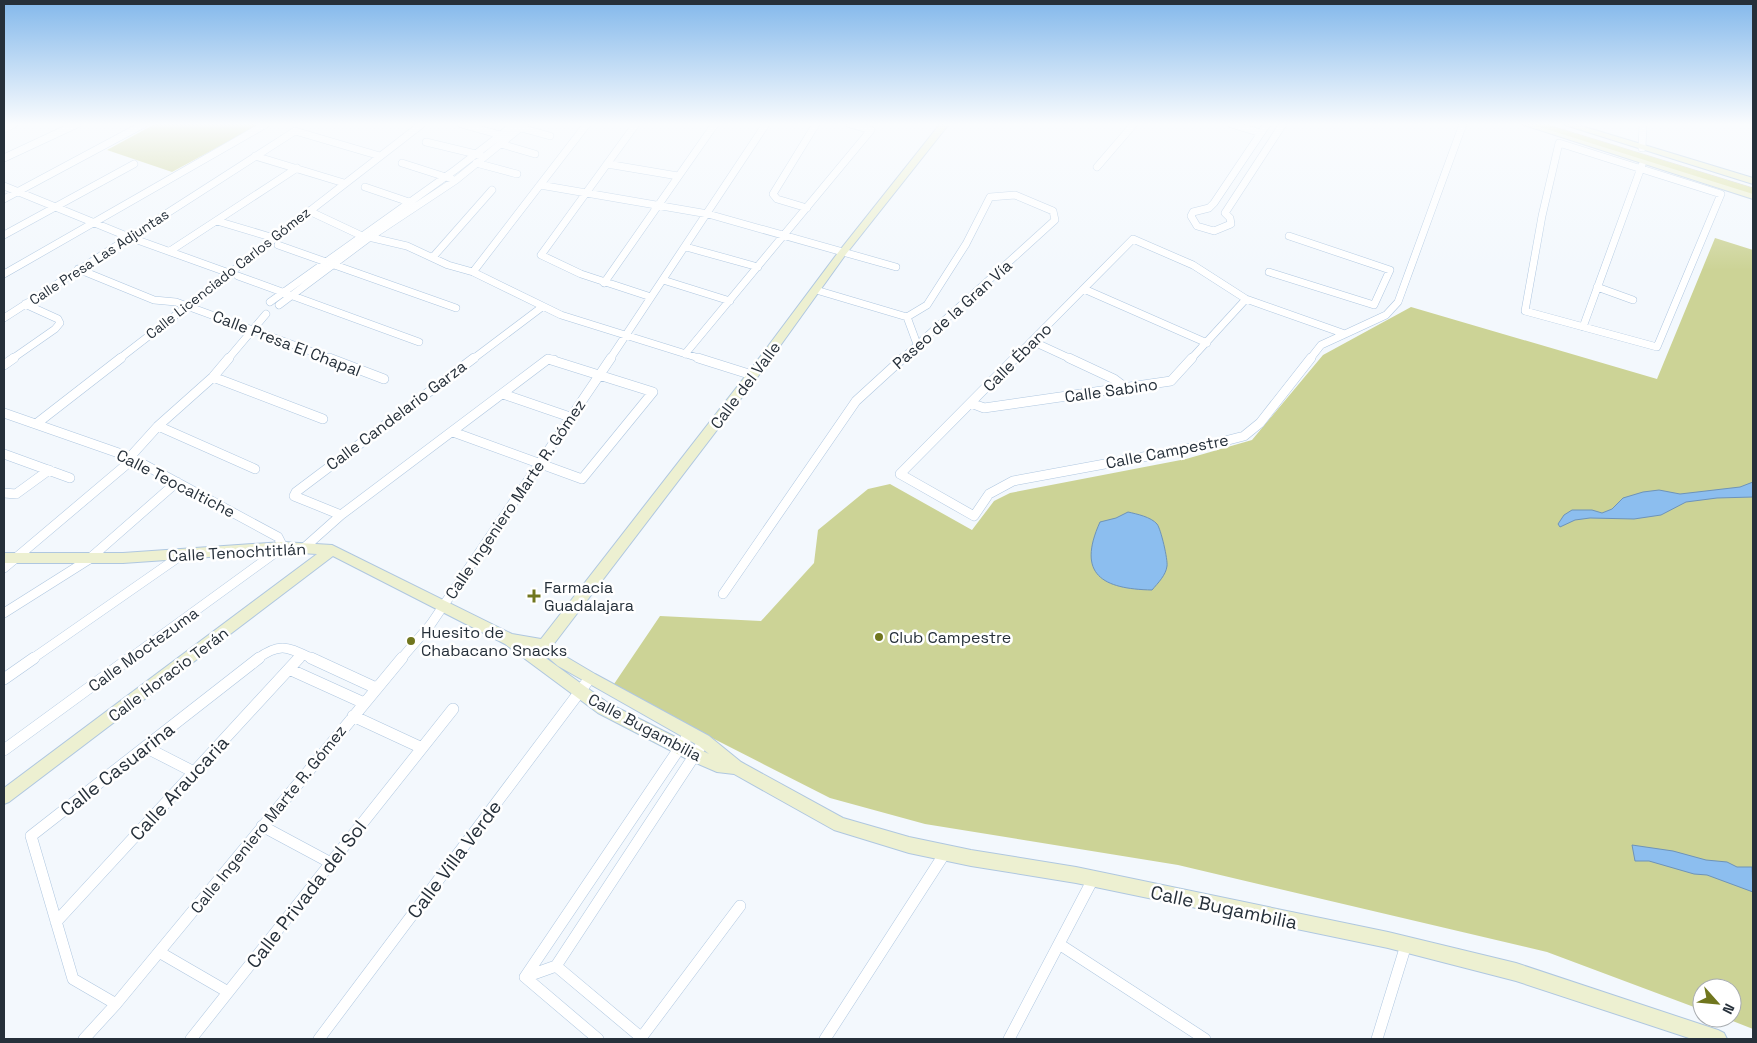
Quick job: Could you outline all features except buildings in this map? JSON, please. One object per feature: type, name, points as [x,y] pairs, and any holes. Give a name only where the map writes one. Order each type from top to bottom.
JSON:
[{"type":"main road","points":[[1705,173],[1753,191]]},
{"type":"main road","points":[[1709,173],[1753,185]]},
{"type":"street","points":[[4,199],[52,173]]},
{"type":"street","points":[[4,235],[118,173]]},
{"type":"street","points":[[4,274],[180,173]]},
{"type":"street","name":"Calle Presa Las Adjuntas","points":[[4,318],[229,173]]},
{"type":"street","points":[[170,251],[290,173]]},
{"type":"street","points":[[312,173],[344,183]]},
{"type":"street","name":"Calle Licenciado Carlos Gómez","points":[[36,424],[229,273],[276,242],[310,211],[358,173]]},
{"type":"street","points":[[434,173],[456,180]]},
{"type":"street","points":[[270,302],[360,235],[454,173]]},
{"type":"street","points":[[279,305],[370,237],[465,173]]},
{"type":"street","points":[[512,173],[517,174]]},
{"type":"street","points":[[473,272],[550,173]]},
{"type":"street","points":[[601,173],[541,254],[560,266],[651,298]]},
{"type":"street","points":[[658,173],[678,176]]},
{"type":"street","points":[[604,283],[680,173]]},
{"type":"street","name":"Calle Ingeniero Marte R. Gómez","points":[[84,1039],[116,1004],[352,716],[431,624],[735,173]]},
{"type":"street","points":[[787,173],[773,197],[807,208]]},
{"type":"street","points":[[685,354],[836,173]]},
{"type":"street","name":"Calle del Valle","points":[[535,658],[752,375],[843,252],[906,173]]},
{"type":"street","points":[[1209,208],[1234,173]]},
{"type":"street","points":[[1225,213],[1251,173]]},
{"type":"street","name":"Calle Campestre","points":[[900,474],[974,516],[984,498],[993,489],[1014,481],[1213,444],[1244,436],[1260,423],[1316,349],[1386,315],[1398,302],[1445,173]]},
{"type":"street","points":[[1552,173],[1542,216],[1525,310],[1657,347],[1721,194],[1662,173]]},
{"type":"street","points":[[1583,326],[1638,173]]},
{"type":"street","points":[[1669,173],[1753,196]]},
{"type":"street","points":[[1715,173],[1753,181]]},
{"type":"street","points":[[4,186],[128,237],[229,273]]},
{"type":"street","points":[[540,186],[708,214],[896,267]]},
{"type":"street","points":[[365,187],[418,205]]},
{"type":"street","points":[[433,258],[492,190]]},
{"type":"street","name":"Paseo de la Gran Vía","points":[[723,594],[856,401],[1055,220],[1054,211],[1017,194],[1006,193],[990,197],[966,244],[927,305],[907,317]]},
{"type":"street","points":[[1200,208],[1209,208],[1225,213],[1230,218],[1231,224],[1226,229],[1219,231],[1202,229],[1195,225],[1191,216],[1200,208]]},
{"type":"street","points":[[310,211],[360,235],[407,246],[448,265],[473,272],[542,307],[752,375]]},
{"type":"street","points":[[217,221],[276,242],[324,262],[456,308]]},
{"type":"street","points":[[1269,272],[1374,305],[1390,270],[1289,236]]},
{"type":"street","name":"Calle Ébano","points":[[900,474],[1133,239],[1193,264],[1246,299]]},
{"type":"street","points":[[686,247],[758,267]]},
{"type":"street","name":"Calle Presa El Chapal","points":[[78,270],[154,300],[176,302],[253,329],[384,380]]},
{"type":"street","points":[[238,276],[419,342]]},
{"type":"street","points":[[1388,276],[1406,281]]},
{"type":"street","points":[[663,280],[730,301]]},
{"type":"street","points":[[1597,287],[1633,300]]},
{"type":"street","points":[[1084,289],[1207,343]]},
{"type":"street","points":[[816,290],[907,317],[917,344]]},
{"type":"street","points":[[1246,299],[1345,334]]},
{"type":"street","name":"Calle Sabino","points":[[971,403],[984,408],[1171,381],[1246,299]]},
{"type":"street","points":[[4,365],[60,323],[58,319],[25,304]]},
{"type":"street","name":"Calle Candelario Garza","points":[[341,515],[294,496],[296,492],[542,307]]},
{"type":"street","points":[[4,568],[10,558],[132,458],[158,426],[213,377],[266,314]]},
{"type":"street","points":[[1032,341],[1114,379],[1126,388]]},
{"type":"street","points":[[305,547],[341,515],[548,359],[653,392],[582,479],[453,432]]},
{"type":"street","points":[[213,377],[323,419]]},
{"type":"street","points":[[503,394],[570,417]]},
{"type":"street","name":"Calle Teocaltiche","points":[[4,413],[132,458],[278,537],[283,547]]},
{"type":"street","points":[[158,426],[255,469]]},
{"type":"street","points":[[4,454],[70,478]]},
{"type":"street","points":[[4,493],[16,494],[49,470]]},
{"type":"street","points":[[4,613],[88,560],[177,482]]},
{"type":"street","name":"Calle Tenochtitlán","points":[[10,558],[88,560],[283,547],[332,550],[510,640],[535,658]]},
{"type":"street","name":"Calle Moctezuma","points":[[4,750],[283,547]]},
{"type":"street","name":"Calle Horacio Terán","points":[[4,797],[332,550]]},
{"type":"street","points":[[4,679],[183,554]]},
{"type":"street","name":"Calle Tenochtitlán","points":[[510,640],[544,646]]},
{"type":"street","name":"Calle Bugambilia","points":[[544,646],[563,662],[704,741],[736,767],[840,825],[945,852],[1093,879],[1406,945],[1516,972],[1718,1039]]},
{"type":"street","name":"Calle Casuarina","points":[[116,1004],[73,979],[30,836],[268,651],[276,648],[286,648],[376,688]]},
{"type":"street","name":"Calle Araucaria","points":[[56,922],[302,655]]},
{"type":"street","name":"Calle Bugambilia","points":[[535,658],[603,708],[694,756],[717,765],[736,767]]},
{"type":"street","points":[[289,669],[364,703]]},
{"type":"street","name":"Calle Villa Verde","points":[[318,1039],[590,678]]},
{"type":"street","name":"Calle Privada del Sol","points":[[191,1039],[453,709]]},
{"type":"street","points":[[352,716],[422,748]]},
{"type":"street","points":[[525,977],[689,734]]},
{"type":"street","points":[[525,977],[556,966],[704,741]]},
{"type":"street","points":[[145,747],[194,772]]},
{"type":"street","points":[[262,826],[331,863]]},
{"type":"street","points":[[825,1039],[945,852]]},
{"type":"street","points":[[1009,1039],[1093,879]]},
{"type":"street","points":[[556,966],[642,1038],[740,906]]},
{"type":"street","points":[[1059,944],[1200,1038]]},
{"type":"street","points":[[1377,1039],[1406,945]]},
{"type":"street","points":[[159,952],[228,992]]},
{"type":"street","points":[[525,977],[598,1039]]},
{"type":"green space","points":[[1715,238],[1753,250],[1753,1029],[1742,1025],[1742,978],[1692,978],[1692,1006],[1547,952],[1178,865],[925,824],[830,798],[612,687],[660,616],[761,621],[814,563],[818,530],[868,489],[890,484],[972,530],[994,501],[1010,493],[1186,459],[1252,440],[1323,355],[1411,307],[1657,379]]},
{"type":"water","points":[[1753,482],[1753,497],[1717,498],[1686,502],[1661,515],[1634,519],[1590,518],[1575,520],[1560,527],[1558,524],[1564,515],[1572,510],[1592,510],[1602,513],[1612,509],[1623,498],[1643,492],[1659,490],[1680,494],[1740,487]]},
{"type":"water","points":[[1128,512],[1151,519],[1157,524],[1160,532],[1167,566],[1163,576],[1152,590],[1135,589],[1108,582],[1099,576],[1093,567],[1091,555],[1093,540],[1100,522],[1116,518]]},
{"type":"water","points":[[1632,845],[1673,851],[1706,860],[1727,862],[1737,867],[1752,867],[1753,892],[1707,875],[1694,874],[1649,861],[1635,861]]},
{"type":"place","name":"Farmacia Guadalajara","points":[[534,596]]},
{"type":"place","name":"Club Campestre","points":[[879,637]]},
{"type":"place","name":"Huesito de Chabacano Snacks","points":[[411,641]]}]
